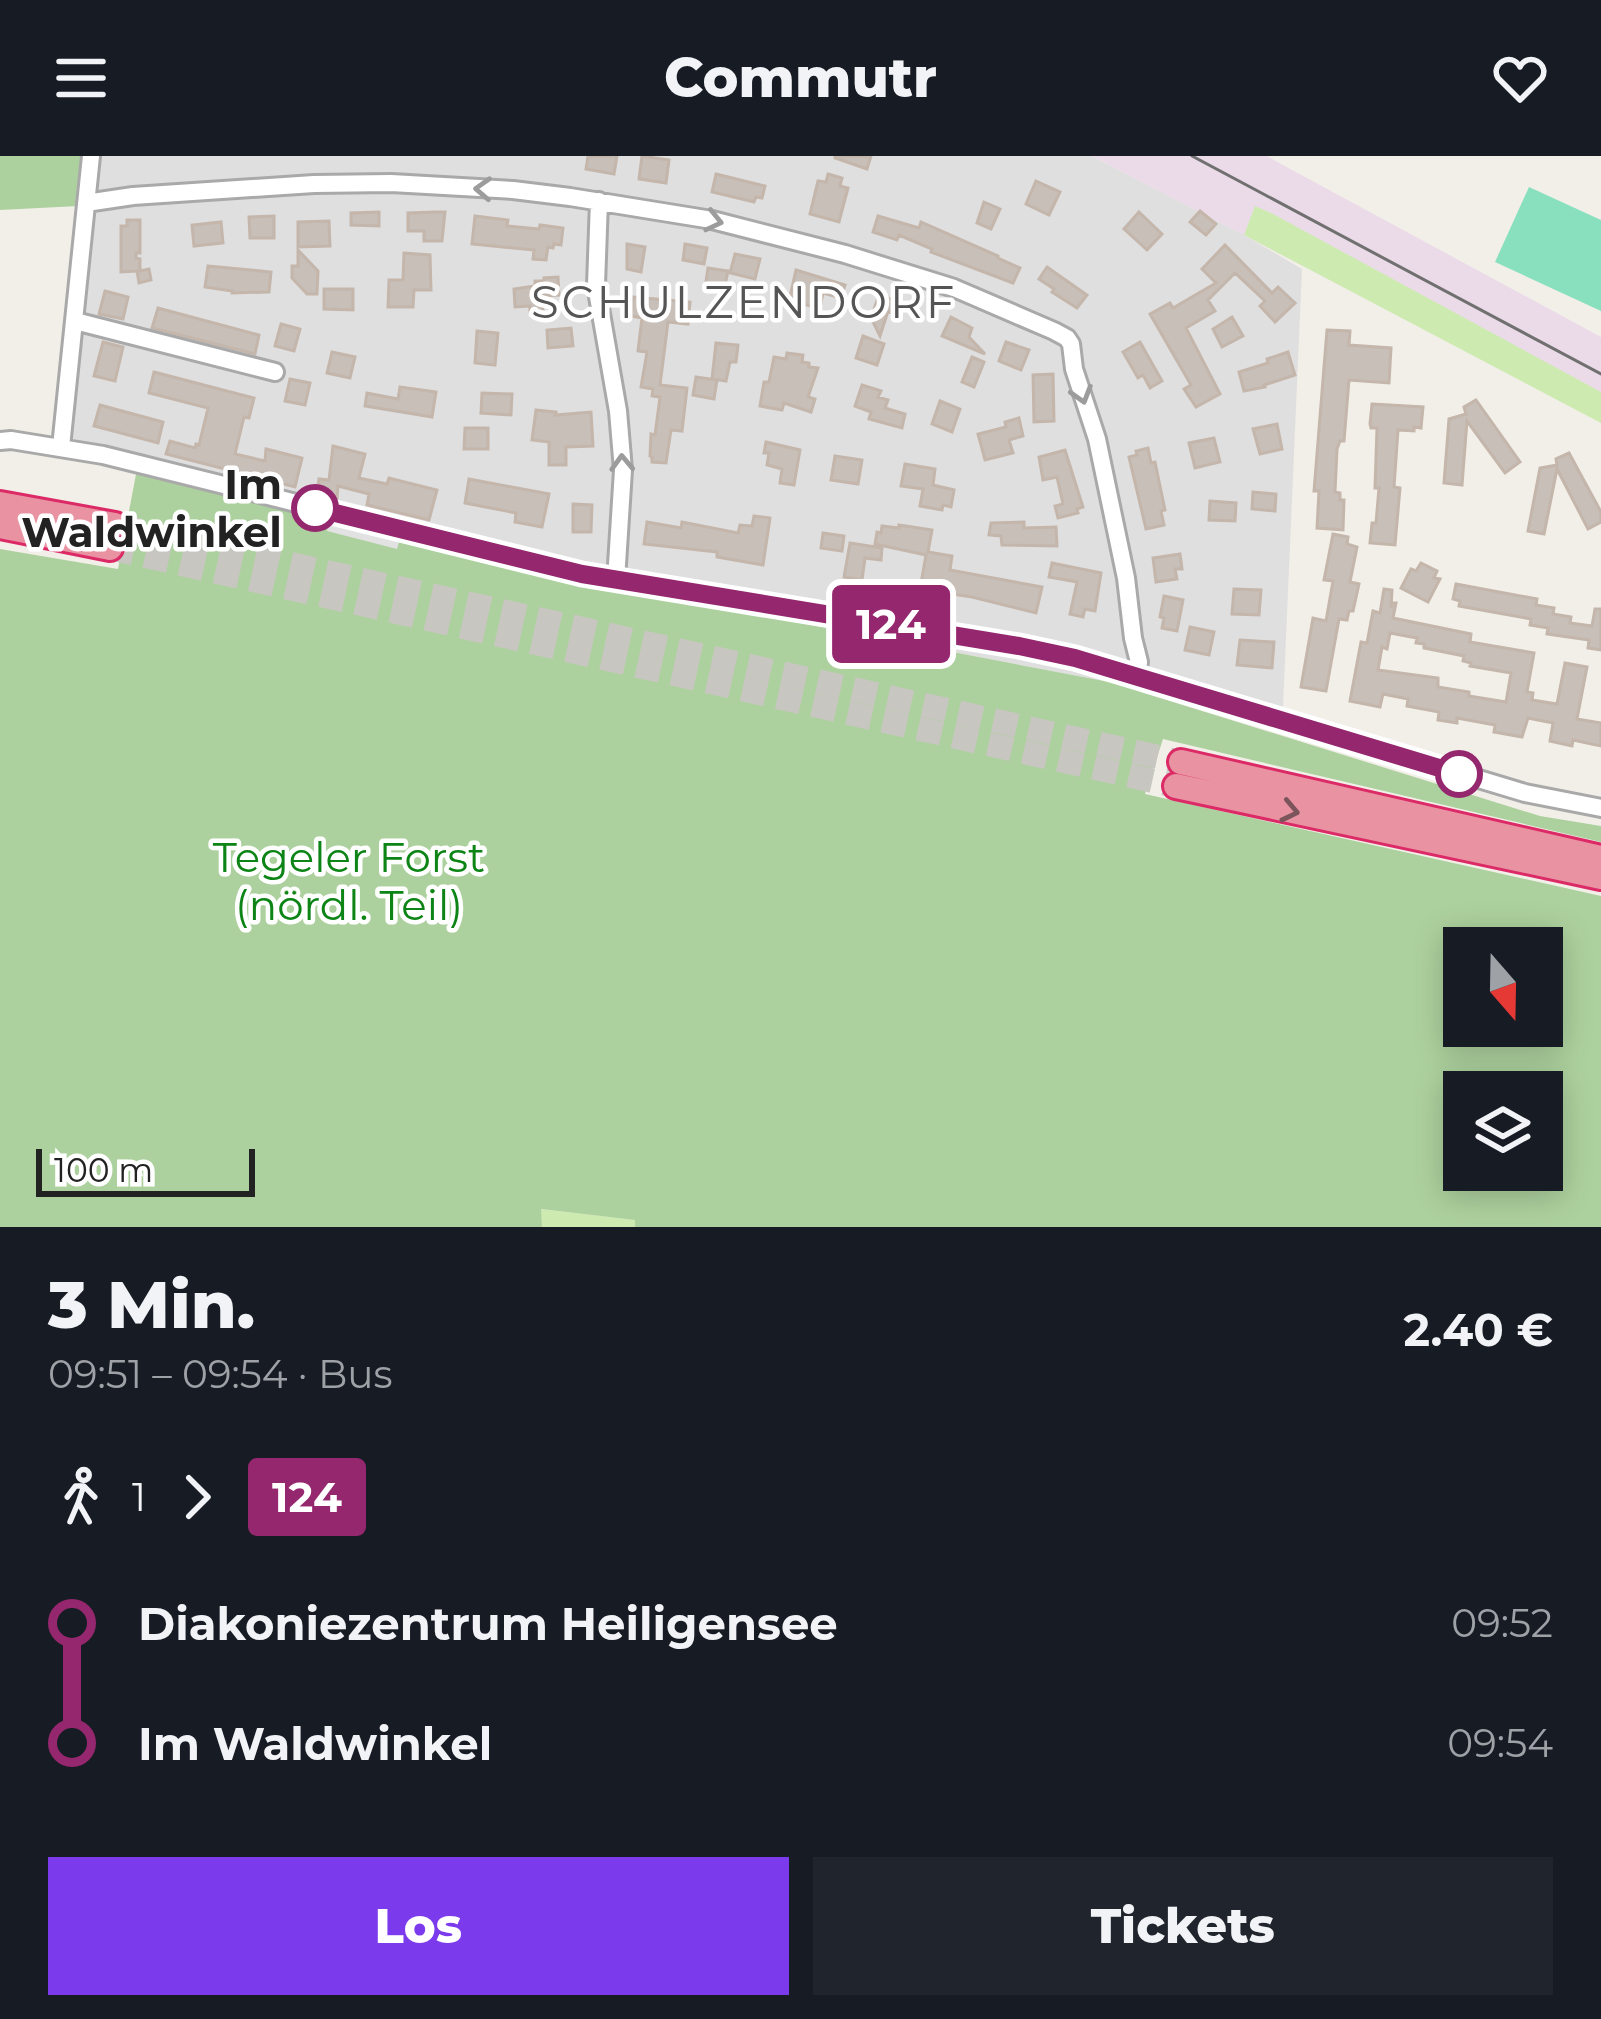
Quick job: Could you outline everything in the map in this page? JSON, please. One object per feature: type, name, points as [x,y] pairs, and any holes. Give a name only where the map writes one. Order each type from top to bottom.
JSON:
[{"type":"highway","points":[[0,504],[112,537],[0,526]]},
{"type":"highway","points":[[1601,858],[1178,774],[1601,877]]},
{"type":"street","points":[[61,447],[91,156]]},
{"type":"street","points":[[86,203],[220,188],[391,183],[513,190],[712,220],[845,254],[967,293],[1067,338],[1108,488],[1139,662],[1137,675]]},
{"type":"street","points":[[599,201],[596,285],[619,411],[623,470],[616,580]]},
{"type":"street","points":[[75,321],[275,371]]},
{"type":"street","points":[[0,441],[103,455],[616,580],[1019,646],[1137,675],[1503,787],[1601,808]]},
{"type":"shaded area","points":[[82,156],[1092,156],[1302,269],[1282,730],[1141,688],[565,578],[207,473],[55,434]]},
{"type":"shaded area","points":[[1092,156],[1267,156],[1601,337],[1601,421]]},
{"type":"shaded area","points":[[329,520],[400,538],[397,549],[327,531]]},
{"type":"green space","points":[[0,156],[82,156],[78,206],[0,210]]},
{"type":"green space","points":[[1529,187],[1601,220],[1601,311],[1495,262]]},
{"type":"green space","points":[[1255,206],[1601,392],[1601,423],[1244,235]]},
{"type":"green space","name":"Tegeler Forst (nördl. Teil)","points":[[137,469],[565,578],[1141,688],[1141,692],[1540,816],[1601,826],[1601,842],[1163,739],[1145,794],[1601,896],[1601,1227],[635,1227],[635,1220],[541,1209],[542,1227],[0,1227],[0,549],[118,569]]},
{"type":"green space","points":[[540,1209],[636,1220],[635,1227],[542,1227]]},
{"type":"building","points":[[588,156],[617,156],[614,174],[586,169]]},
{"type":"building","points":[[642,156],[669,160],[666,183],[639,179]]},
{"type":"building","points":[[835,156],[871,156],[867,169]]},
{"type":"building","points":[[716,174],[765,186],[762,198],[754,202],[712,192]]},
{"type":"building","points":[[828,174],[842,178],[840,186],[848,188],[839,222],[810,214],[818,181],[826,182]]},
{"type":"building","points":[[1036,181],[1060,192],[1049,215],[1026,204]]},
{"type":"building","points":[[984,202],[1000,209],[991,229],[977,223]]},
{"type":"building","points":[[1200,211],[1216,224],[1206,235],[1190,222]]},
{"type":"building","points":[[379,212],[379,226],[351,225],[351,213]]},
{"type":"building","points":[[445,212],[442,241],[424,241],[424,231],[408,231],[408,213]]},
{"type":"building","points":[[1139,212],[1162,234],[1147,250],[1124,229]]},
{"type":"building","points":[[274,216],[274,238],[250,238],[249,217]]},
{"type":"building","points":[[475,216],[508,220],[507,226],[563,228],[561,245],[548,247],[546,260],[533,259],[534,250],[472,244]]},
{"type":"building","points":[[878,216],[919,228],[921,222],[1020,268],[1013,283],[899,235],[897,240],[873,232]]},
{"type":"building","points":[[127,220],[140,220],[136,258],[140,271],[149,269],[151,280],[139,283],[137,271],[121,272],[121,226],[127,226]]},
{"type":"building","points":[[329,221],[330,246],[298,247],[298,222]]},
{"type":"building","points":[[221,222],[223,243],[194,246],[192,225]]},
{"type":"building","points":[[627,244],[645,247],[641,272],[627,269]]},
{"type":"building","points":[[685,244],[707,248],[704,264],[683,260]]},
{"type":"building","points":[[1225,245],[1272,293],[1278,287],[1295,303],[1275,322],[1260,306],[1265,301],[1235,273],[1208,300],[1215,311],[1186,328],[1220,394],[1196,407],[1184,389],[1191,385],[1150,314],[1170,303],[1173,308],[1216,283],[1202,269]]},
{"type":"building","points":[[298,250],[318,271],[317,294],[307,294],[292,278]]},
{"type":"building","points":[[404,253],[430,255],[431,290],[414,290],[413,307],[388,307],[389,280],[403,280]]},
{"type":"building","points":[[735,254],[760,259],[755,279],[730,273]]},
{"type":"building","points":[[208,266],[271,272],[269,292],[232,293],[205,287]]},
{"type":"building","points":[[1047,267],[1087,295],[1077,308],[1039,279]]},
{"type":"building","points":[[708,268],[728,271],[724,290],[705,288]]},
{"type":"building","points":[[796,270],[845,285],[841,298],[823,293],[820,308],[789,301]]},
{"type":"building","points":[[558,277],[559,295],[542,296],[543,312],[530,313],[530,306],[515,307],[514,289]]},
{"type":"building","points":[[324,289],[353,289],[353,310],[324,309]]},
{"type":"building","points":[[105,291],[128,297],[123,319],[99,314]]},
{"type":"building","points":[[879,295],[897,301],[893,313],[888,311],[880,336],[871,318]]},
{"type":"building","points":[[633,297],[690,302],[688,324],[668,322],[660,385],[687,388],[682,431],[671,430],[666,463],[652,462],[650,456],[660,397],[652,396],[653,389],[641,387],[647,352],[638,351],[642,318],[631,316]]},
{"type":"building","points":[[158,308],[259,335],[255,354],[152,328]]},
{"type":"building","points":[[951,317],[972,328],[969,337],[985,354],[942,336]]},
{"type":"building","points":[[1232,317],[1243,336],[1222,347],[1213,329]]},
{"type":"building","points":[[281,324],[300,329],[294,351],[275,346]]},
{"type":"building","points":[[571,328],[573,346],[548,348],[547,330]]},
{"type":"building","points":[[1327,330],[1350,331],[1349,345],[1391,348],[1389,383],[1349,380],[1335,492],[1344,500],[1343,530],[1317,528],[1319,491],[1314,491]]},
{"type":"building","points":[[477,331],[498,333],[495,365],[475,363]]},
{"type":"building","points":[[863,336],[884,344],[877,365],[856,358]]},
{"type":"building","points":[[103,342],[123,347],[115,381],[94,376]]},
{"type":"building","points":[[1006,342],[1029,350],[1021,370],[999,361]]},
{"type":"building","points":[[1140,342],[1162,381],[1150,388],[1143,375],[1138,378],[1123,352]]},
{"type":"building","points":[[716,343],[738,345],[726,381],[712,379]]},
{"type":"building","points":[[332,352],[355,357],[350,378],[327,373]]},
{"type":"building","points":[[1288,352],[1295,375],[1244,391],[1239,372]]},
{"type":"building","points":[[787,353],[803,355],[802,362],[818,368],[808,397],[815,399],[811,412],[784,403],[782,410],[760,406],[774,357],[786,359]]},
{"type":"building","points":[[972,357],[984,362],[974,387],[962,382]]},
{"type":"building","points":[[154,372],[254,398],[235,454],[265,461],[266,449],[302,458],[295,487],[166,454],[170,441],[199,445],[208,408],[149,393]]},
{"type":"building","points":[[1053,374],[1054,421],[1034,422],[1033,375]]},
{"type":"building","points":[[696,377],[717,380],[714,399],[693,395]]},
{"type":"building","points":[[290,379],[310,383],[305,405],[285,401]]},
{"type":"building","points":[[862,385],[881,391],[878,397],[888,400],[885,408],[905,414],[902,428],[869,419],[871,412],[855,406]]},
{"type":"building","points":[[400,387],[436,392],[432,417],[365,406],[367,393],[398,399]]},
{"type":"building","points":[[482,393],[512,394],[511,415],[481,413]]},
{"type":"building","points":[[1476,400],[1520,462],[1505,473],[1467,421],[1462,485],[1444,483],[1449,419],[1466,414],[1464,407]]},
{"type":"building","points":[[940,401],[960,409],[952,432],[932,424]]},
{"type":"building","points":[[1372,404],[1423,407],[1421,428],[1398,430],[1395,545],[1370,543],[1379,488],[1375,488],[1377,428],[1370,424]]},
{"type":"building","points":[[100,405],[163,422],[158,443],[94,426]]},
{"type":"building","points":[[536,410],[555,415],[591,412],[593,446],[566,447],[566,465],[549,465],[549,442],[532,440]]},
{"type":"building","points":[[1019,418],[1023,436],[1009,440],[1013,453],[985,460],[978,434],[1006,427],[1005,422]]},
{"type":"building","points":[[1277,424],[1282,449],[1260,454],[1253,429]]},
{"type":"building","points":[[465,428],[488,428],[488,449],[464,449]]},
{"type":"building","points":[[1214,438],[1220,462],[1195,468],[1189,443]]},
{"type":"building","points":[[766,442],[800,450],[794,485],[780,483],[782,469],[767,465]]},
{"type":"building","points":[[333,446],[365,454],[359,478],[387,484],[389,478],[437,490],[429,520],[367,505],[369,494],[338,486],[337,498],[317,493],[319,479],[329,480]]},
{"type":"building","points":[[1148,448],[1165,510],[1161,511],[1164,525],[1146,529],[1129,457]]},
{"type":"building","points":[[1065,450],[1083,507],[1058,518],[1055,506],[1063,504],[1057,477],[1043,480],[1039,457]]},
{"type":"building","points":[[1569,453],[1601,512],[1601,522],[1588,529],[1557,469],[1544,534],[1528,531],[1540,468],[1557,465],[1556,459]]},
{"type":"building","points":[[835,456],[862,460],[858,484],[831,480]]},
{"type":"building","points":[[905,464],[935,469],[933,485],[954,490],[951,507],[920,506],[923,489],[901,486]]},
{"type":"building","points":[[469,479],[549,494],[542,527],[515,522],[516,513],[465,503]]},
{"type":"building","points":[[1253,492],[1276,494],[1275,511],[1252,509]]},
{"type":"building","points":[[1210,501],[1236,503],[1235,521],[1209,520]]},
{"type":"building","points":[[573,504],[592,505],[591,532],[573,532]]},
{"type":"building","points":[[754,516],[770,518],[763,565],[717,557],[717,552],[644,544],[647,522],[681,528],[682,522],[738,533],[740,525],[752,526]]},
{"type":"building","points":[[1024,522],[1024,528],[1056,527],[1057,546],[1002,545],[1001,536],[989,535],[991,523]]},
{"type":"building","points":[[882,526],[932,530],[928,552],[952,556],[950,570],[1042,587],[1036,613],[920,589],[926,555],[875,544]]},
{"type":"building","points":[[823,533],[844,536],[842,551],[821,548]]},
{"type":"building","points":[[1333,534],[1348,537],[1347,544],[1357,547],[1350,582],[1359,584],[1353,611],[1347,620],[1339,619],[1326,691],[1301,687],[1313,618],[1326,621],[1333,581],[1324,580]]},
{"type":"building","points":[[850,543],[882,548],[881,560],[865,558],[862,580],[844,577]]},
{"type":"building","points":[[1180,554],[1182,569],[1175,569],[1177,579],[1156,582],[1153,558]]},
{"type":"building","points":[[1052,563],[1101,573],[1095,611],[1085,609],[1083,617],[1070,614],[1077,582],[1049,577]]},
{"type":"building","points":[[1421,563],[1437,571],[1434,578],[1440,579],[1428,602],[1401,588],[1411,569],[1416,571]]},
{"type":"building","points":[[1456,584],[1537,599],[1536,605],[1554,608],[1553,614],[1571,617],[1570,623],[1592,626],[1595,609],[1601,609],[1601,650],[1588,648],[1589,640],[1547,634],[1548,628],[1530,625],[1531,619],[1459,606],[1460,601],[1453,599]]},
{"type":"building","points":[[1234,589],[1261,590],[1259,615],[1232,614]]},
{"type":"building","points":[[1384,589],[1392,590],[1393,618],[1471,634],[1470,642],[1534,653],[1527,692],[1533,693],[1532,700],[1557,704],[1565,663],[1587,667],[1577,719],[1601,723],[1601,746],[1550,741],[1553,723],[1528,718],[1522,737],[1494,732],[1495,725],[1457,718],[1457,723],[1438,720],[1439,712],[1407,706],[1408,699],[1383,694],[1380,707],[1350,701],[1361,642],[1367,643],[1373,611],[1380,613]],"holes":[[[1390,633],[1417,638],[1416,643],[1424,648],[1464,656],[1470,666],[1511,673],[1506,702],[1438,687],[1438,678],[1378,670]]]},
{"type":"building","points":[[1164,596],[1183,600],[1177,631],[1162,628]]},
{"type":"building","points":[[1190,627],[1214,632],[1209,655],[1185,650]]},
{"type":"building","points":[[1240,640],[1274,642],[1272,668],[1237,665]]},
{"type":"tunnel","points":[[115,525],[1181,762]]},
{"type":"tunnel","points":[[110,548],[1176,786]]},
{"type":"tram line","points":[[1192,156],[1601,374]]},
{"type":"bus line","name":"124","points":[[315,508],[582,574],[1075,658],[1459,774]]},
{"type":"place","name":"Im Waldwinkel","points":[[315,508]]},
{"type":"district","name":"SCHULZENDORF","points":[[744,302]]}]
